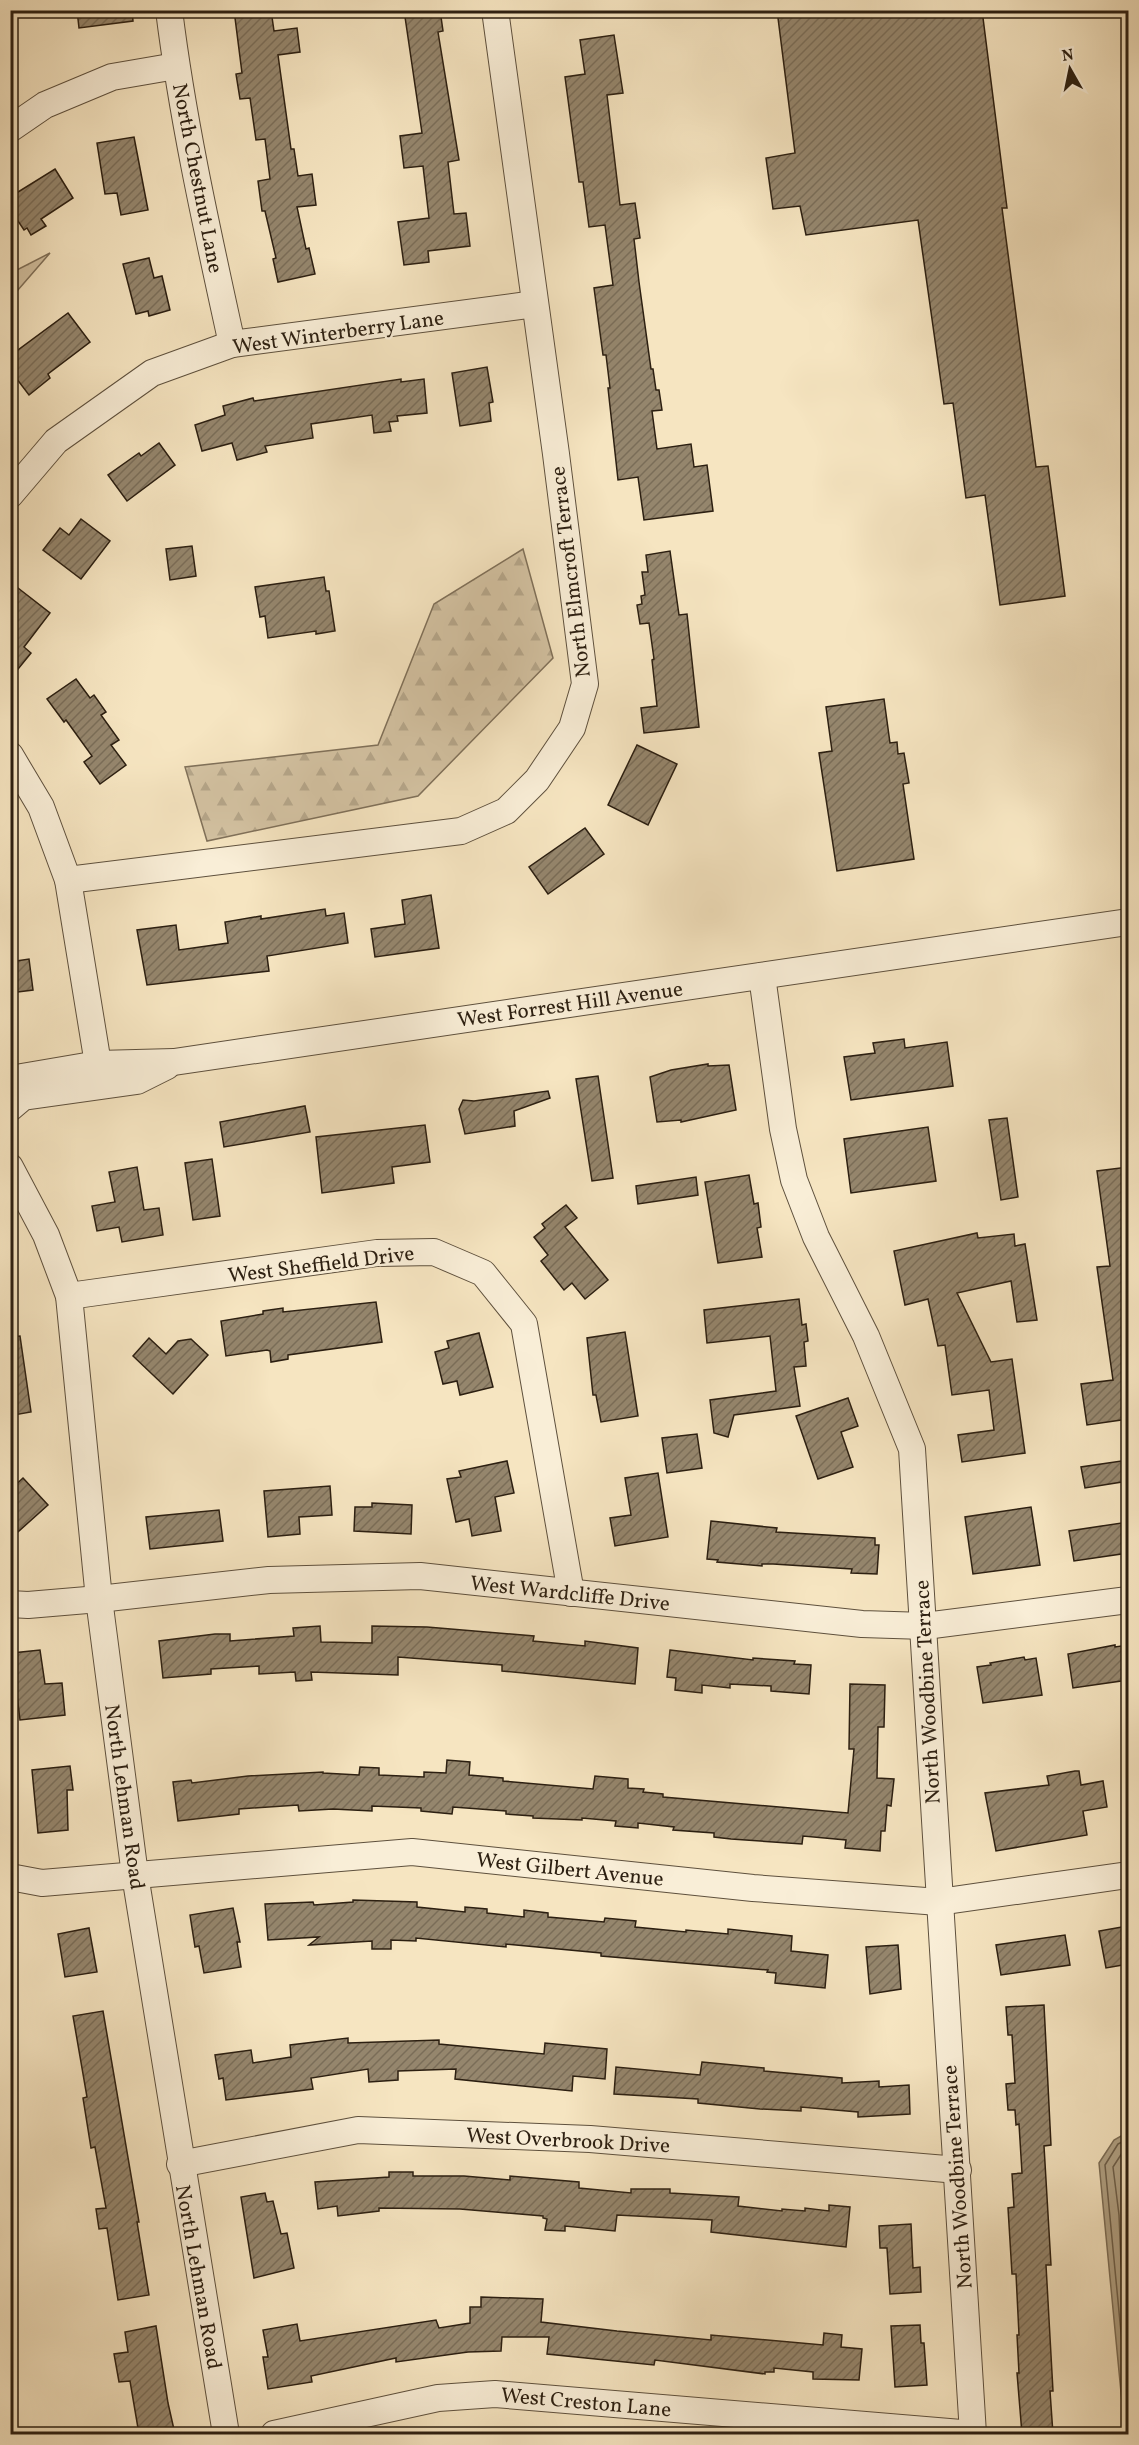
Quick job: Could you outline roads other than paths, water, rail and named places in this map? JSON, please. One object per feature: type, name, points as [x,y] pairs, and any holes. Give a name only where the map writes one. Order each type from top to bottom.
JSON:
[{"type":"street","name":"North Chestnut Lane","points":[[169,10],[176,66],[195,175],[232,344]]},
{"type":"street","name":"North Elmcroft Terrace","points":[[68,880],[461,831],[506,811],[537,780],[572,728],[585,684],[495,10]]},
{"type":"street","points":[[10,129],[45,105],[112,77],[176,66]]},
{"type":"street","name":"West Winterberry Lane","points":[[10,495],[56,441],[152,373],[232,344],[535,304]]},
{"type":"street","points":[[10,755],[41,807],[68,880],[98,1064]]},
{"type":"street","name":"West Forrest Hill Avenue","points":[[10,1079],[98,1064],[174,1062],[1128,922]]},
{"type":"street","name":"North Woodbine Terrace","points":[[762,976],[783,1129],[794,1180],[816,1237],[866,1336],[912,1449],[925,1626],[939,1902],[958,2170],[973,2434]]},
{"type":"street","points":[[10,1108],[23,1097],[137,1081],[174,1062]]},
{"type":"street","name":"North Lehman Road","points":[[10,1167],[46,1235],[69,1296],[99,1599],[135,1875],[180,2163],[226,2434]]},
{"type":"street","name":"West Sheffield Drive","points":[[69,1296],[377,1253],[434,1252],[483,1273],[524,1324],[571,1593]]},
{"type":"street","name":"West Wardcliffe Drive","points":[[10,1604],[28,1605],[99,1599],[269,1580],[420,1576],[862,1624],[925,1626],[1128,1600]]},
{"type":"street","name":"West Gilbert Avenue","points":[[10,1877],[42,1883],[412,1852],[753,1888],[939,1902],[1128,1875]]},
{"type":"street","name":"West Overbrook Drive","points":[[180,2163],[358,2130],[590,2139],[958,2170]]},
{"type":"street","name":"West Creston Lane","points":[[274,2434],[438,2398],[495,2394],[973,2434]]},
{"type":"water","points":[[1128,2132],[1128,2434],[1125,2434],[1099,2163],[1114,2140]]}]
